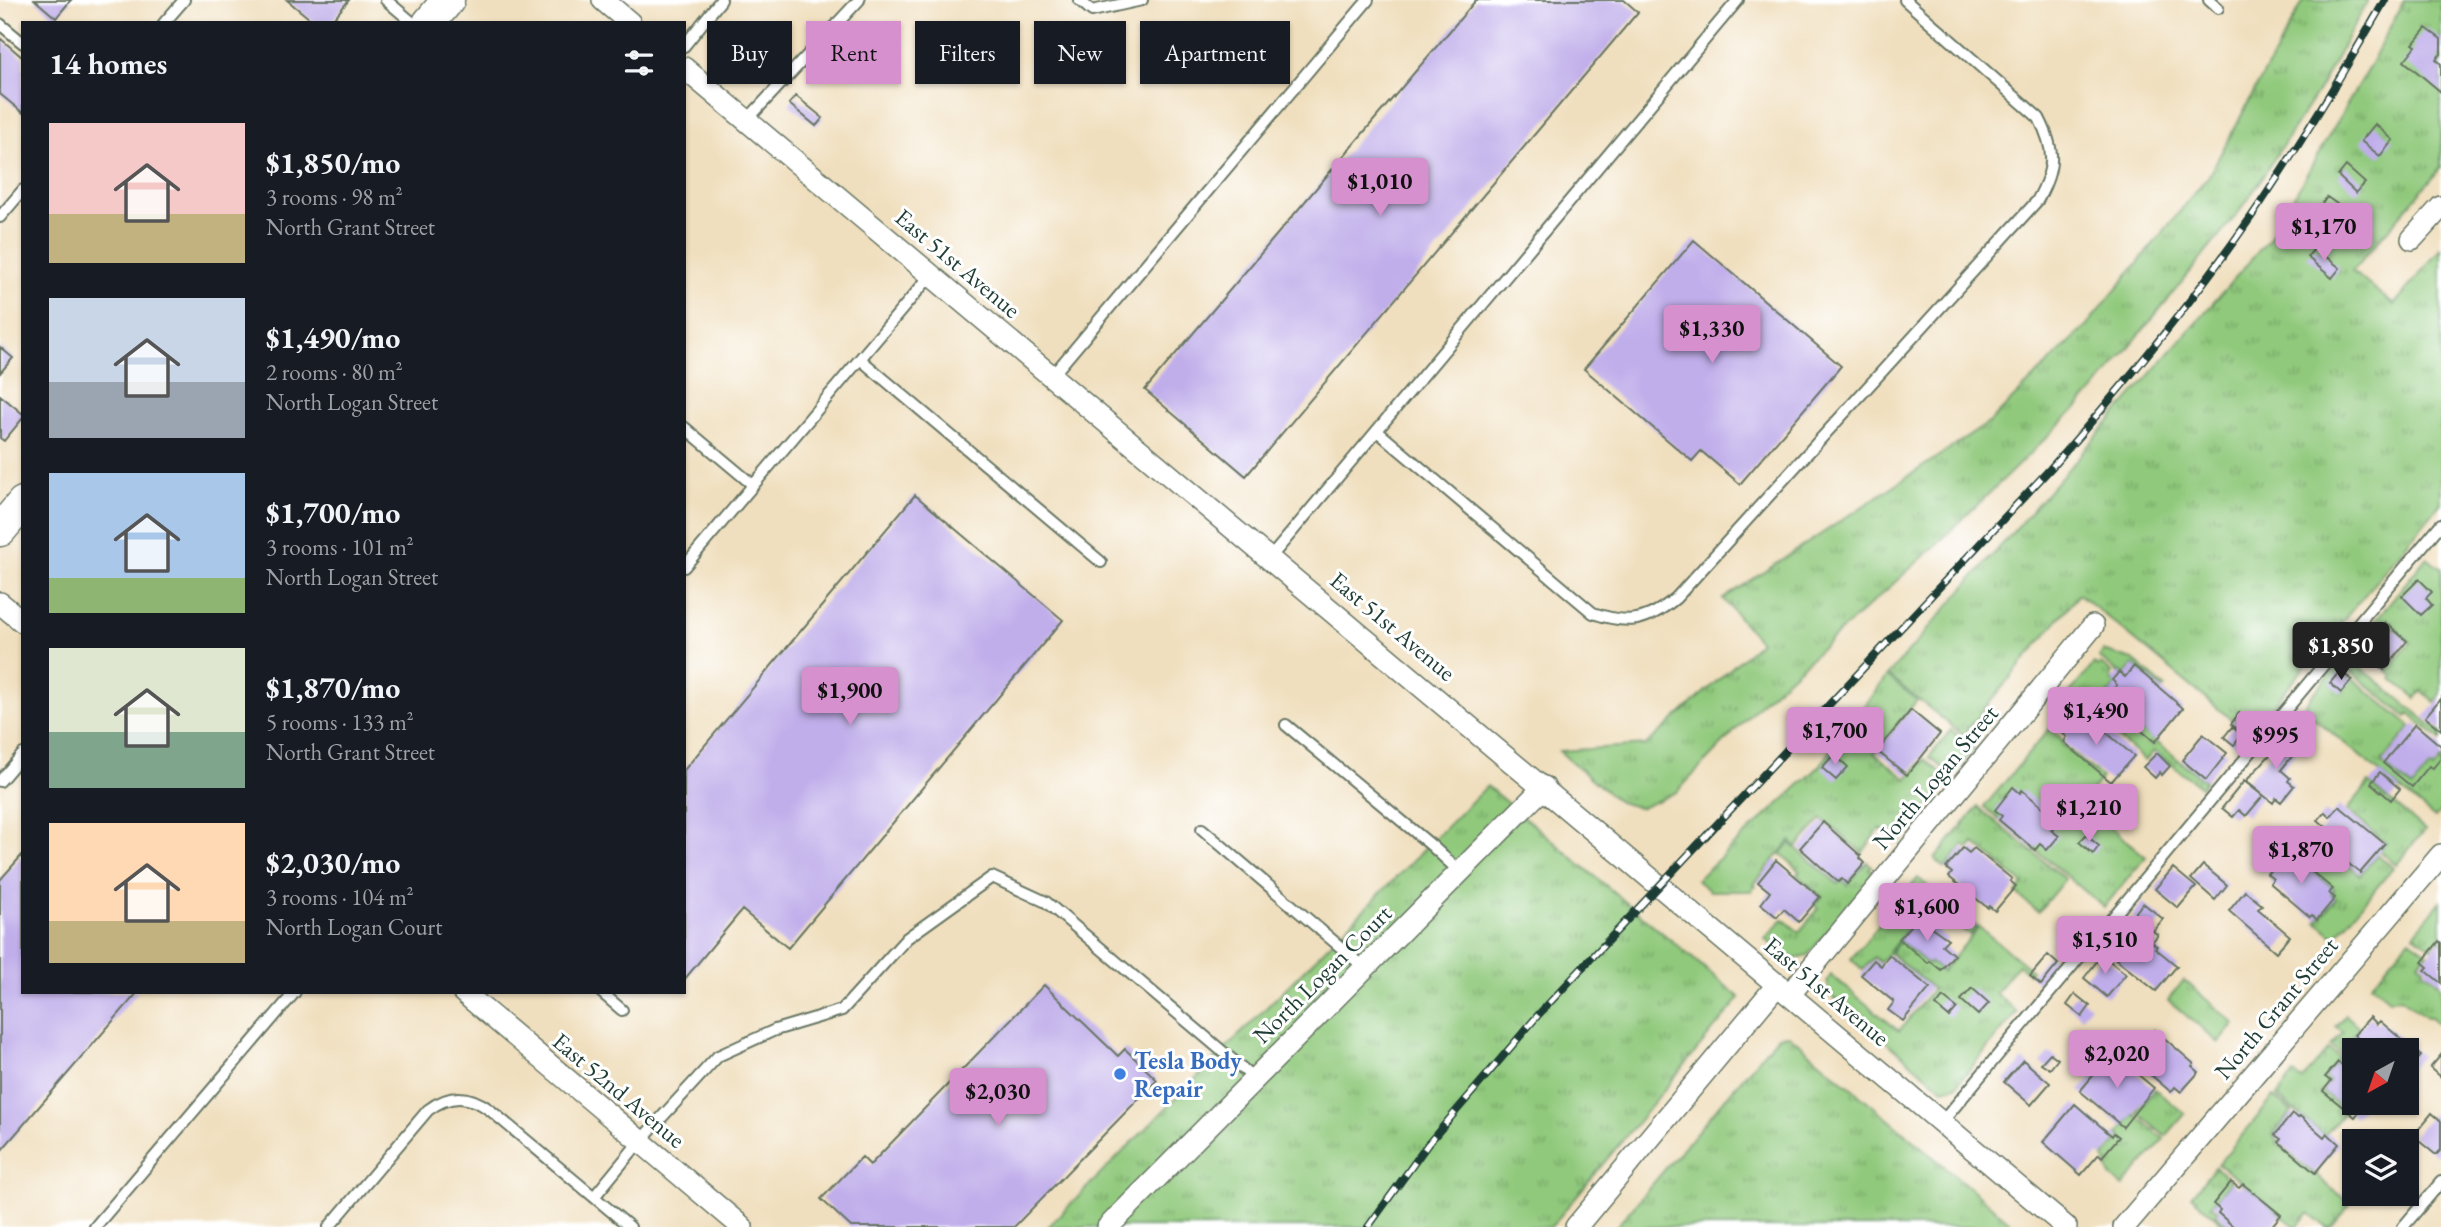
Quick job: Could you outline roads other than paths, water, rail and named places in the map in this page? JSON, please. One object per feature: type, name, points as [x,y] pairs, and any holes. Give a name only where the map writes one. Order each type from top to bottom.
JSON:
[{"type":"main road","points":[[431,21],[448,0]]},
{"type":"main road","points":[[0,530],[21,505]]},
{"type":"street","points":[[603,0],[628,21]]},
{"type":"street","name":"East 51st Avenue","points":[[686,70],[2066,1227]]},
{"type":"street","points":[[2413,239],[2441,206]]},
{"type":"street","points":[[0,603],[21,620]]},
{"type":"street","name":"North Logan Street","points":[[1576,1227],[1784,989],[2093,626]]},
{"type":"street","name":"North Logan Court","points":[[1108,1227],[1544,787]]},
{"type":"street","name":"North Grant Street","points":[[2124,1227],[2441,855]]},
{"type":"street","name":"East 52nd Avenue","points":[[465,994],[741,1227]]},
{"type":"lane","points":[[166,21],[184,0]]},
{"type":"lane","points":[[386,0],[411,21]]},
{"type":"lane","points":[[686,44],[721,0]]},
{"type":"lane","points":[[747,120],[859,0]]},
{"type":"lane","points":[[1079,0],[1092,11],[1142,0]]},
{"type":"lane","points":[[1052,376],[1368,0]]},
{"type":"lane","points":[[1270,558],[1738,0]]},
{"type":"lane","points":[[1377,431],[1593,613],[1614,620],[1637,620],[1658,612],[1676,598],[2036,201],[2048,182],[2053,159],[2049,137],[2039,118],[1905,0]]},
{"type":"lane","points":[[0,24],[21,41]]},
{"type":"lane","points":[[0,217],[21,192]]},
{"type":"lane","points":[[686,565],[931,275]]},
{"type":"lane","points":[[860,359],[1101,562]]},
{"type":"lane","points":[[686,429],[754,485]]},
{"type":"lane","points":[[1941,1122],[2441,524]]},
{"type":"lane","points":[[1286,725],[1460,872]]},
{"type":"lane","points":[[0,781],[21,756]]},
{"type":"lane","points":[[1202,829],[1364,968]]},
{"type":"lane","points":[[594,1197],[640,1141],[718,1056],[775,1030],[842,1010],[906,938],[992,877],[1046,902],[1255,1079]]},
{"type":"lane","points":[[95,1227],[293,994]]},
{"type":"lane","points":[[603,994],[622,1010]]},
{"type":"lane","points":[[330,1227],[428,1110],[452,1097],[479,1101],[629,1227]]},
{"type":"lane","points":[[2403,1227],[2441,1182]]},
{"type":"railway","points":[[1368,1227],[1428,1144],[1539,1014],[2050,469],[2129,377],[2251,217],[2320,110],[2385,0]]},
{"type":"place","name":"Tesla Body Repair","points":[[1120,1074]]}]
